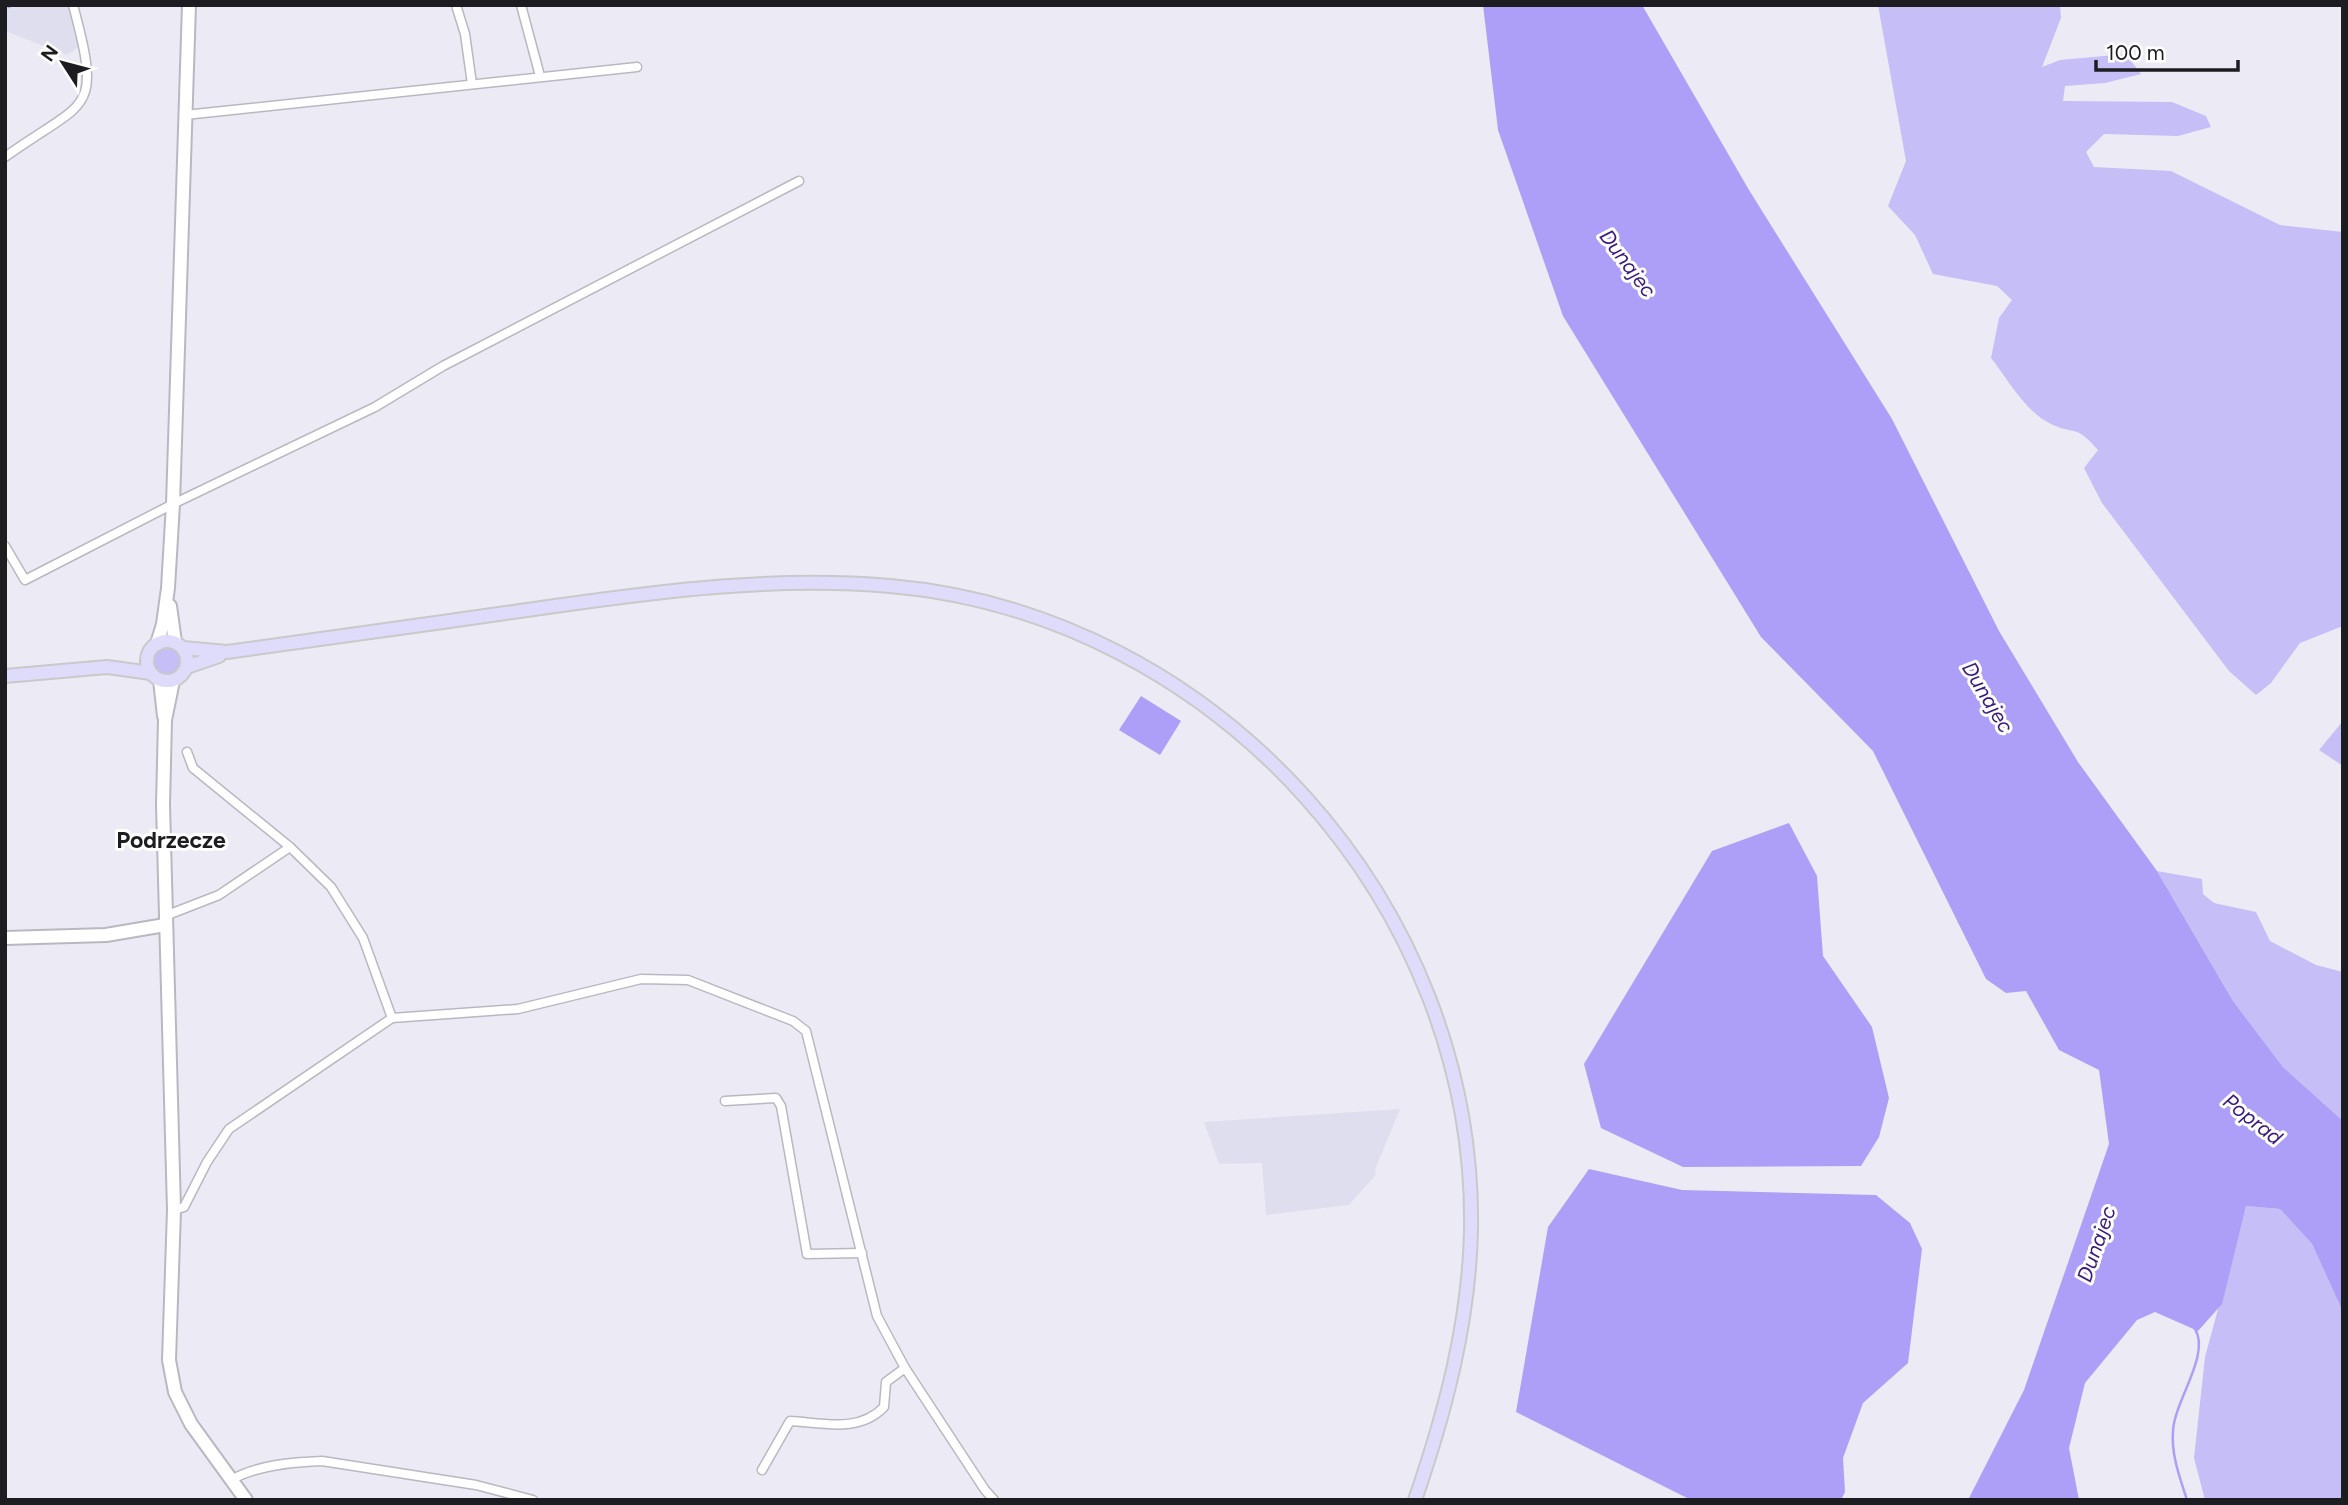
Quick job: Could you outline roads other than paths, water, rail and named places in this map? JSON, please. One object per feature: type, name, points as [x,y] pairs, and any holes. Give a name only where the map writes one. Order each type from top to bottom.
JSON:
[{"type":"main road","points":[[107,667],[161,678],[227,652],[711,586],[780,583],[891,586],[984,602],[1058,625],[1146,667],[1218,714],[1259,748],[1306,794],[1363,866],[1413,958],[1445,1044],[1461,1107],[1468,1159],[1471,1229],[1466,1306],[1457,1358],[1415,1500]]},
{"type":"main road","points":[[179,645],[187,667]]},
{"type":"main road","points":[[5,676],[107,667],[153,649],[179,645],[227,652]]},
{"type":"main road","points":[[153,649],[161,678]]},
{"type":"street","points":[[5,157],[61,122],[85,98],[87,74],[72,5]]},
{"type":"street","points":[[153,649],[163,624],[168,588],[173,504],[188,5]]},
{"type":"street","points":[[456,5],[465,34],[472,84]]},
{"type":"street","points":[[521,5],[540,76]]},
{"type":"street","points":[[185,115],[637,67]]},
{"type":"street","points":[[5,545],[25,580],[173,504],[375,407],[443,366],[799,181]]},
{"type":"street","points":[[168,588],[179,645]]},
{"type":"street","points":[[161,678],[165,720],[165,920],[174,1210],[168,1343],[171,1376],[191,1424],[246,1500]]},
{"type":"street","points":[[187,752],[193,768],[290,847],[331,887],[363,938],[392,1018]]},
{"type":"street","points":[[5,938],[106,935],[165,920],[219,895],[290,847]]},
{"type":"street","points":[[174,1210],[184,1207],[207,1162],[229,1129],[392,1018],[518,1009],[641,979],[688,980],[793,1021],[806,1031],[877,1317],[905,1368],[994,1500]]},
{"type":"street","points":[[725,1101],[775,1098],[781,1106],[807,1254],[862,1253]]},
{"type":"street","points":[[762,1469],[790,1421],[850,1425],[872,1420],[884,1407],[886,1382],[905,1368]]},
{"type":"street","points":[[231,1480],[296,1461],[322,1461],[476,1485],[533,1500]]},
{"type":"water","points":[[1483,5],[1642,5],[1749,190],[1892,419],[1999,631],[2078,762],[2157,871],[2233,1001],[2283,1067],[2343,1121],[2343,1312],[2312,1244],[2280,1209],[2246,1206],[2222,1304],[2198,1331],[2155,1312],[2137,1320],[2085,1383],[2069,1448],[2079,1500],[1968,1500],[2024,1390],[2109,1144],[2099,1070],[2059,1050],[2026,991],[2006,993],[1986,979],[1873,751],[1761,637],[1563,316],[1498,130]]},
{"type":"water","points":[[1141,696],[1181,721],[1160,755],[1119,730]]},
{"type":"water","points":[[1789,823],[1817,876],[1823,956],[1872,1027],[1889,1098],[1879,1137],[1861,1166],[1683,1167],[1601,1128],[1584,1064],[1712,851]]},
{"type":"water","points":[[1589,1169],[1682,1190],[1876,1195],[1910,1223],[1922,1249],[1908,1363],[1863,1403],[1843,1458],[1845,1492],[1841,1500],[1691,1500],[1516,1412],[1548,1227]]},
{"type":"waterway","points":[[2187,1500],[2175,1458],[2173,1431],[2179,1406],[2195,1365],[2199,1339],[2195,1329]]},
{"type":"district","name":"Podrzecze","points":[[171,840]]},
{"type":"water label","name":"Dunajec","points":[[1628,263]]},
{"type":"water label","name":"Dunajec","points":[[1988,697]]},
{"type":"water label","name":"Poprad","points":[[2253,1119]]},
{"type":"water label","name":"Dunajec","points":[[2096,1244]]}]
